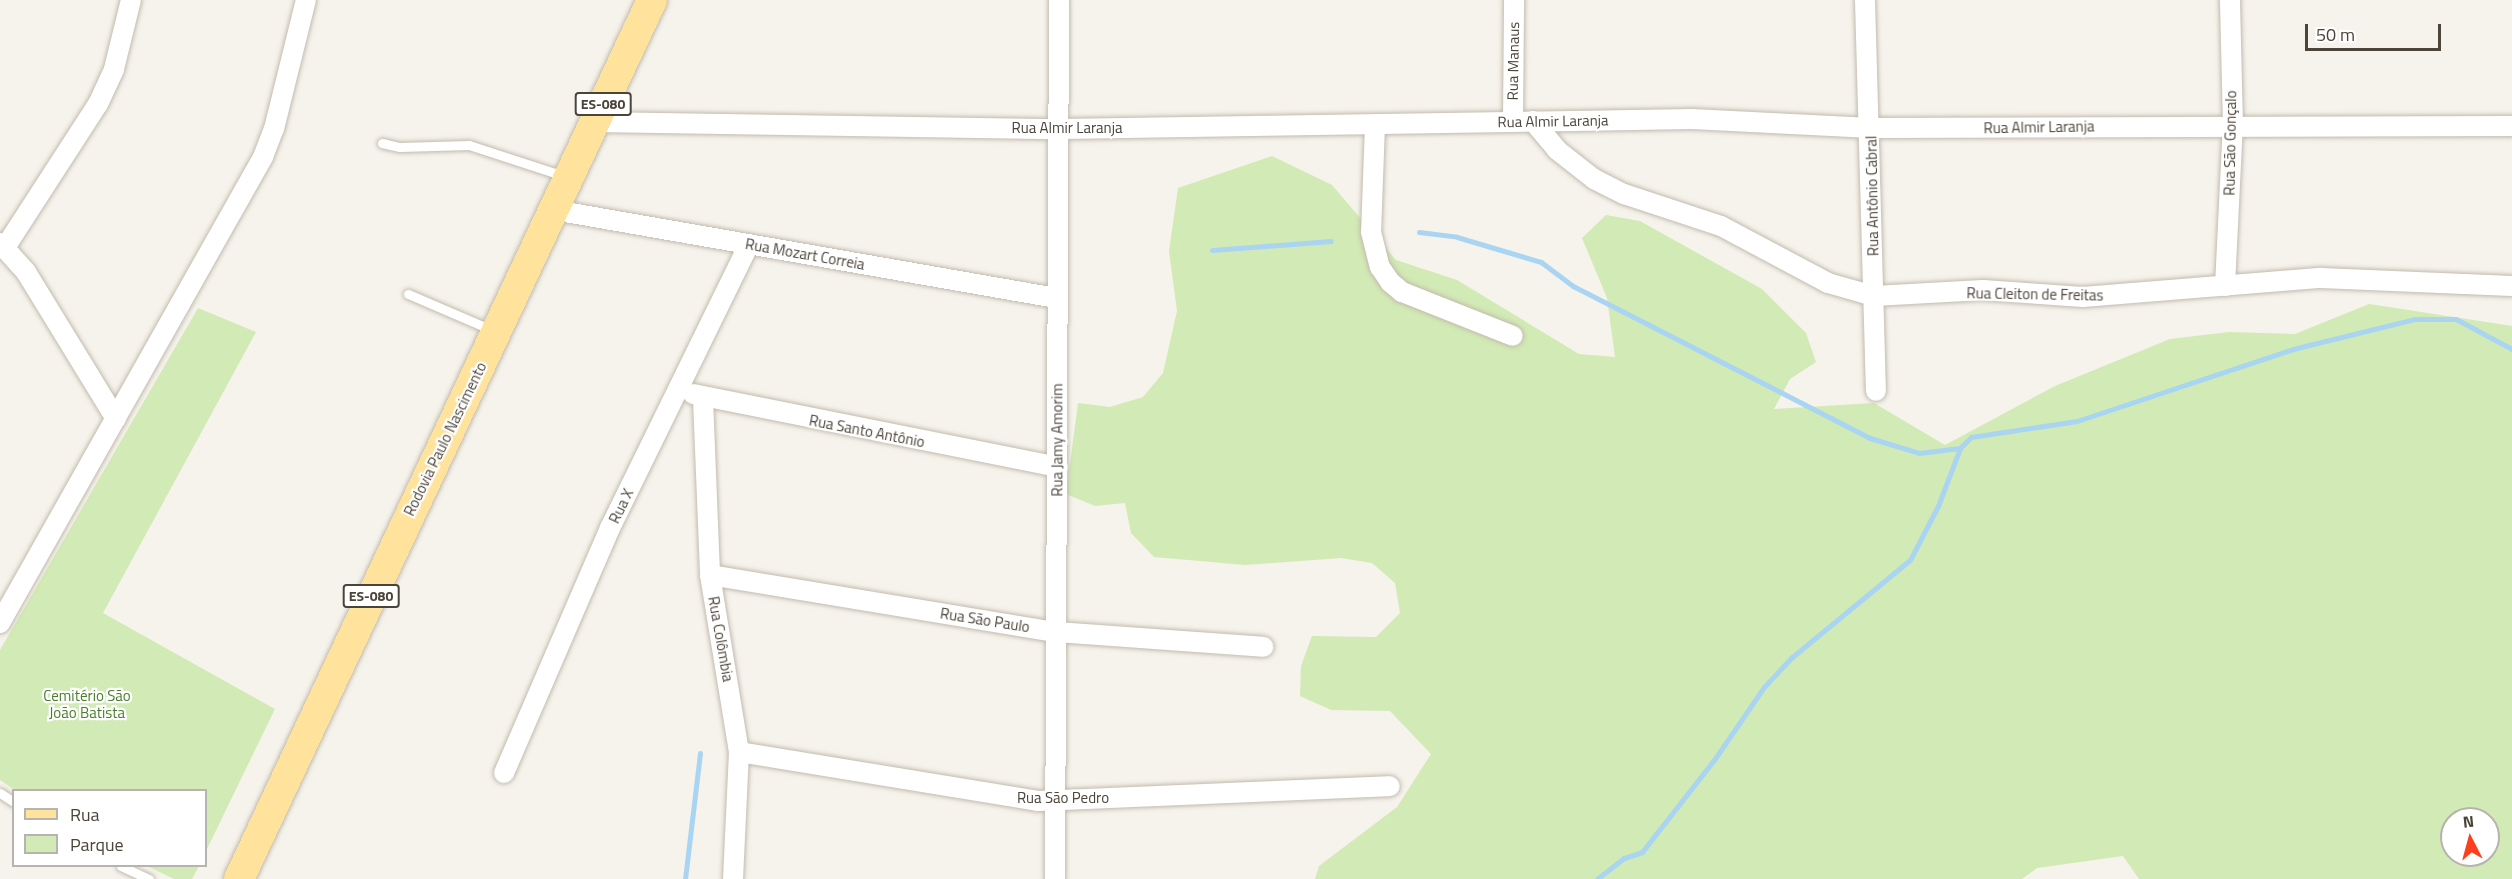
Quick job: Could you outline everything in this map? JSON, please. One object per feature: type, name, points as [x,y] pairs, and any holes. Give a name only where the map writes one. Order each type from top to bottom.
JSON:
[{"type":"main road","name":"Rodovia Paulo Nascimento","points":[[239,879],[652,0]]},
{"type":"street","points":[[116,419],[3,244],[98,104],[114,69],[131,0]]},
{"type":"street","points":[[0,624],[263,157],[274,129],[306,0]]},
{"type":"street","name":"Rua Jamy Amorim","points":[[1055,879],[1053,801],[1058,467],[1056,298],[1059,0]]},
{"type":"street","name":"Rua Manaus","points":[[1513,122],[1514,0]]},
{"type":"street","name":"Rua Antônio Cabral","points":[[1865,0],[1871,128],[1876,391]]},
{"type":"street","name":"Rua São Gonçalo","points":[[2225,286],[2233,125],[2230,0]]},
{"type":"street","name":"Rua Almir Laranja","points":[[594,122],[1058,129],[1702,119],[1871,128],[2233,125],[2512,126]]},
{"type":"street","name":"Rua Cleiton de Freitas","points":[[1533,121],[1557,150],[1594,179],[1624,194],[1721,226],[1828,282],[1874,296],[1983,290],[2083,297],[2321,278],[2512,286]]},
{"type":"street","points":[[1375,125],[1371,232],[1380,267],[1390,282],[1402,292],[1513,336]]},
{"type":"street","name":"Rua Mozart Correia","points":[[555,210],[1056,298]]},
{"type":"street","name":"Rua X","points":[[504,773],[610,528],[749,244]]},
{"type":"street","name":"Rua Santo Antônio","points":[[678,388],[703,399],[1058,467]]},
{"type":"street","name":"Rua Colômbia","points":[[703,399],[710,575],[739,752],[734,879]]},
{"type":"street","name":"Rua São Paulo","points":[[710,575],[1056,632],[1263,646]]},
{"type":"street","name":"Rua São Pedro","points":[[739,752],[1015,800],[1053,801],[1390,786]]},
{"type":"lane","points":[[382,143],[400,147],[469,145],[569,177]]},
{"type":"lane","points":[[408,294],[497,332]]},
{"type":"lane","points":[[123,867],[149,879]]},
{"type":"green space","points":[[1272,156],[1332,185],[1396,260],[1457,280],[1579,354],[1615,357],[1607,298],[1582,238],[1606,215],[1640,221],[1762,289],[1806,333],[1816,362],[1790,379],[1774,409],[1874,403],[1945,445],[2055,386],[2170,339],[2229,332],[2295,334],[2369,304],[2512,326],[2512,879],[2139,879],[2123,856],[2037,868],[2022,879],[1315,879],[1319,866],[1397,807],[1431,754],[1390,711],[1331,710],[1300,696],[1301,666],[1312,636],[1376,637],[1400,613],[1395,583],[1372,563],[1341,558],[1245,565],[1154,557],[1131,533],[1125,503],[1095,506],[1066,494],[1078,403],[1110,407],[1143,397],[1163,373],[1177,311],[1169,251],[1178,188]]},
{"type":"green space","name":"Cemitério São João Batista","points":[[198,308],[256,332],[103,613],[275,709],[207,849],[207,789],[14,789],[0,780],[0,650]]},
{"type":"green space","points":[[149,867],[198,867],[192,879],[174,879]]},
{"type":"waterway","points":[[1419,232],[1457,237],[1541,262],[1573,286],[1870,438],[1919,453],[1960,448]]},
{"type":"waterway","points":[[1212,250],[1331,241]]},
{"type":"waterway","points":[[1597,879],[1624,858],[1642,852],[1714,760],[1764,687],[1791,658],[1910,560],[1938,506],[1960,448],[1971,437],[2077,421],[2293,349],[2415,319],[2456,319],[2512,349]]},
{"type":"waterway","points":[[685,879],[700,753]]}]
